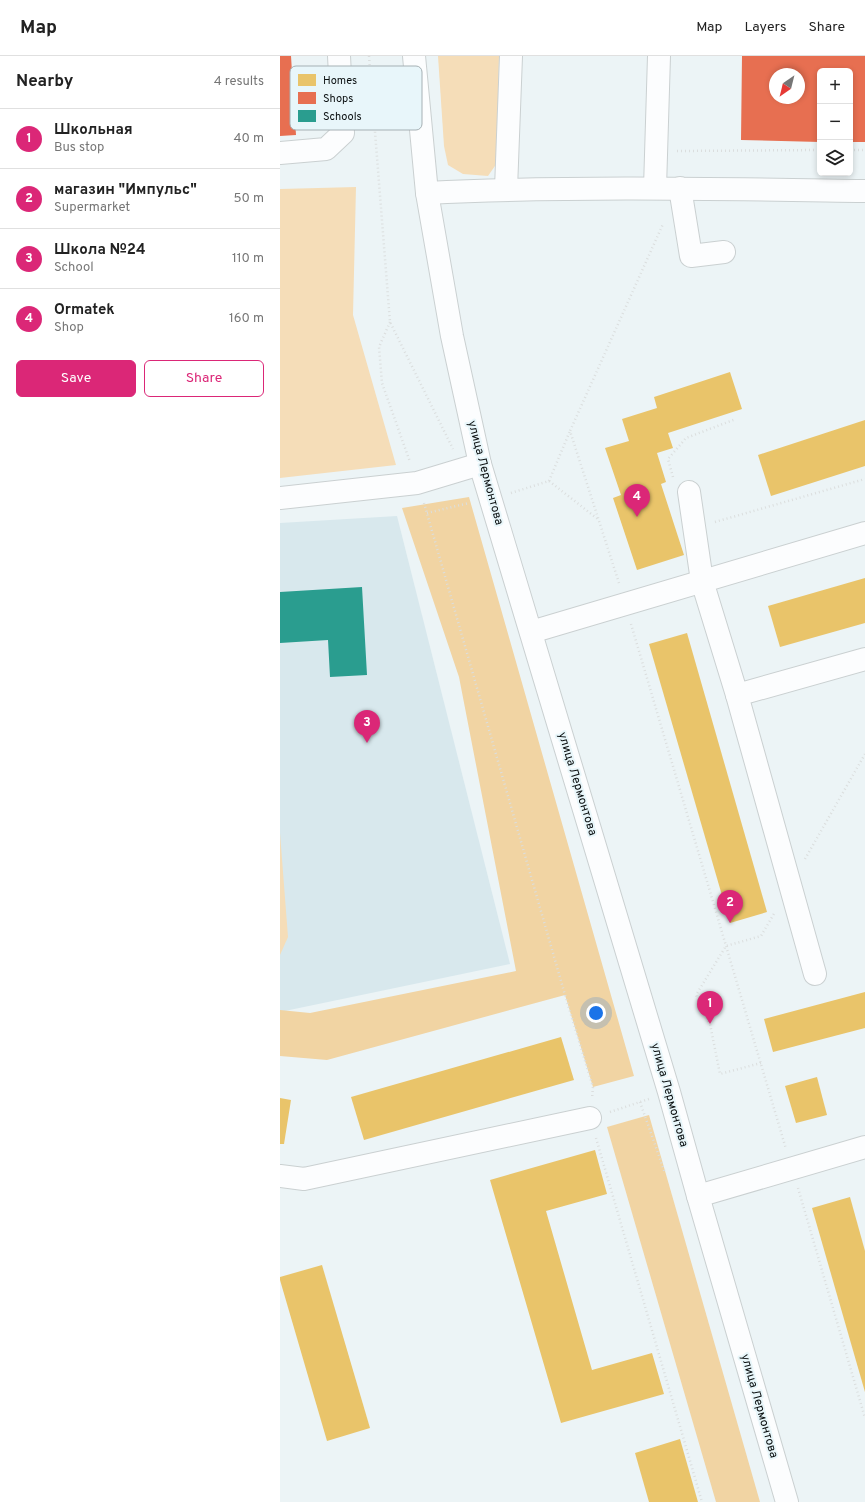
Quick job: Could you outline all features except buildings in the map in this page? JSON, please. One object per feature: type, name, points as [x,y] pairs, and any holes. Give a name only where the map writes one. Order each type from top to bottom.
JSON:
[{"type":"main road","points":[[339,56],[340,66]]},
{"type":"main road","name":"улица Лермонтова","points":[[414,56],[415,66]]},
{"type":"main road","points":[[506,189],[511,56]]},
{"type":"main road","points":[[655,188],[659,56]]},
{"type":"main road","points":[[280,153],[326,149],[344,133],[344,130]]},
{"type":"main road","name":"улица Лермонтова","points":[[421,130],[427,194],[452,336],[471,467],[531,632],[667,1084],[787,1502]]},
{"type":"main road","points":[[427,194],[506,189],[680,188],[865,191]]},
{"type":"main road","points":[[680,188],[691,256],[724,252]]},
{"type":"main road","points":[[280,498],[417,483],[471,467]]},
{"type":"main road","points":[[681,486],[694,528],[702,581],[737,695],[815,974]]},
{"type":"main road","points":[[531,632],[865,533]]},
{"type":"main road","points":[[737,695],[865,660]]},
{"type":"main road","points":[[280,1176],[304,1179],[590,1118]]},
{"type":"main road","points":[[698,1196],[865,1147]]},
{"type":"path","points":[[370,56],[371,66]]},
{"type":"path","points":[[376,130],[390,322],[471,467]]},
{"type":"path","points":[[680,188],[676,151],[817,150]]},
{"type":"path","points":[[853,150],[865,150]]},
{"type":"path","points":[[528,488],[549,481],[570,431],[664,224]]},
{"type":"path","points":[[390,322],[379,347],[382,383],[427,513],[565,995],[593,1087],[590,1118],[702,1502]]},
{"type":"path","points":[[681,486],[668,459],[686,438],[736,419]]},
{"type":"path","points":[[570,431],[600,521],[625,604],[865,1418]]},
{"type":"path","points":[[694,528],[865,479]]},
{"type":"path","points":[[549,481],[600,521]]},
{"type":"path","points":[[427,513],[472,503]]},
{"type":"path","points":[[726,946],[696,995],[710,1024],[720,1074],[760,1063]]},
{"type":"path","points":[[590,1118],[652,1098]]},
{"type":"path","points":[[640,1102],[665,1173]]},
{"type":"shaded area","points":[[438,56],[499,56],[497,163],[488,176],[463,174],[448,165],[444,146]]},
{"type":"shaded area","points":[[356,187],[353,315],[396,465],[280,478],[280,189]]},
{"type":"shaded area","points":[[469,497],[634,1076],[593,1087],[565,995],[327,1060],[280,1056],[280,1010],[310,1013],[516,971],[459,677],[402,508]]},
{"type":"shaded area","points":[[397,516],[510,964],[280,1012],[280,523]]},
{"type":"shaded area","points":[[280,833],[288,937],[280,955]]},
{"type":"shaded area","points":[[649,1115],[760,1502],[716,1502],[607,1127]]},
{"type":"place","name":"Ormatek","points":[[637,517]]},
{"type":"place","name":"Школа №24","points":[[367,743]]},
{"type":"place","name":"магазин \"Импульс\"","points":[[730,923]]},
{"type":"place","name":"Школьная","points":[[710,1024]]}]
